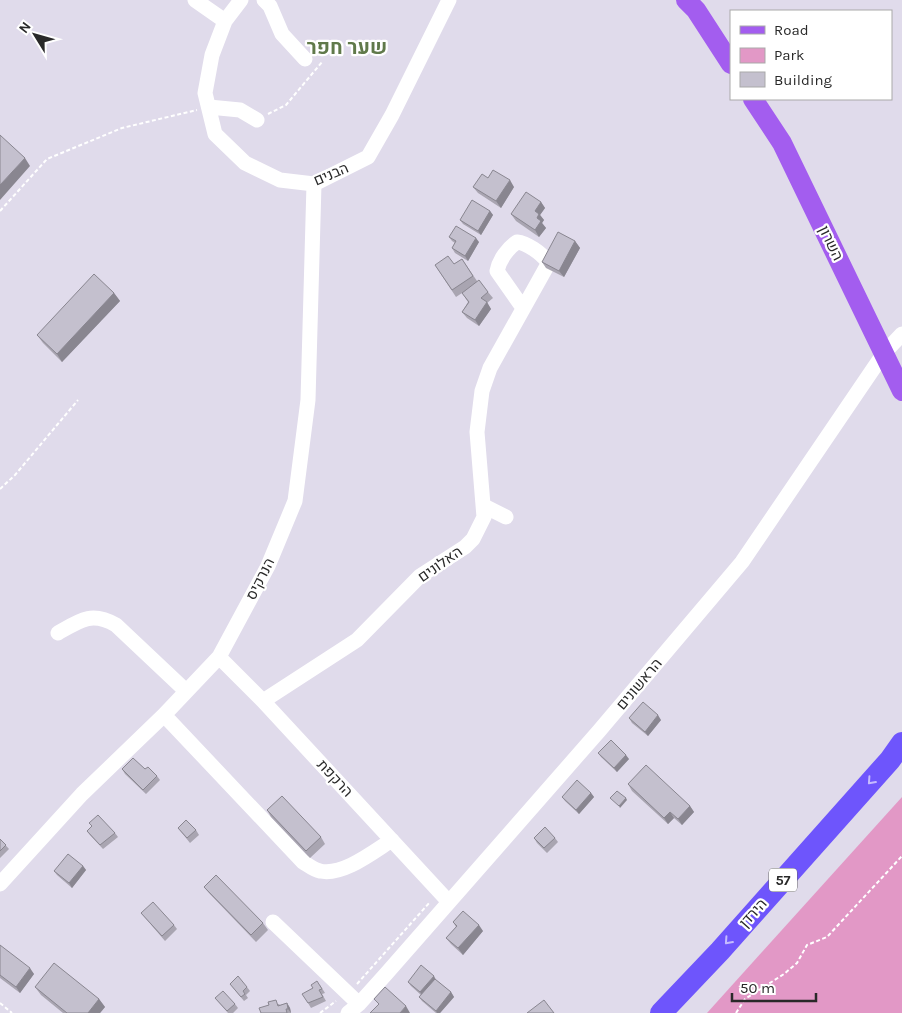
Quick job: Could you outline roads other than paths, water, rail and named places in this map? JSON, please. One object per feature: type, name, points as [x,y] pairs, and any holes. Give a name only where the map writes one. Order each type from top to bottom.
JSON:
[{"type":"highway","name":"הירדן","points":[[661,1013],[726,944],[890,760],[902,743]]},
{"type":"highway","name":"הירדן","points":[[683,1013],[902,769]]},
{"type":"main road","points":[[686,0],[696,10],[730,62]]},
{"type":"main road","name":"השרון","points":[[754,100],[782,143],[902,391]]},
{"type":"street","points":[[195,0],[226,21]]},
{"type":"street","name":"הבנים","points":[[241,0],[226,21],[212,55],[205,92],[215,134],[245,163],[280,180],[314,184],[368,157],[392,115],[448,0]]},
{"type":"street","points":[[264,0],[270,6],[282,34],[305,59]]},
{"type":"street","points":[[209,107],[240,110],[257,120]]},
{"type":"street","name":"הנרקיס","points":[[0,884],[82,794],[164,715],[219,657],[268,566],[295,501],[308,400],[314,184]]},
{"type":"street","name":"האלונים","points":[[263,701],[356,640],[415,581],[465,547],[473,539],[484,517],[477,432],[482,391],[490,368],[523,308]]},
{"type":"street","name":"הראשונים","points":[[352,1003],[444,896],[599,731],[742,562],[884,353],[902,334]]},
{"type":"street","points":[[484,506],[506,517]]},
{"type":"street","points":[[58,633],[83,618],[104,618],[116,625],[186,691]]},
{"type":"street","name":"הרקפת","points":[[219,657],[263,701],[444,896]]},
{"type":"street","points":[[164,715],[303,862],[319,871],[341,871],[392,840]]},
{"type":"street","points":[[273,922],[352,1003]]},
{"type":"district","name":"שער חפר","points":[[347,47]]}]
